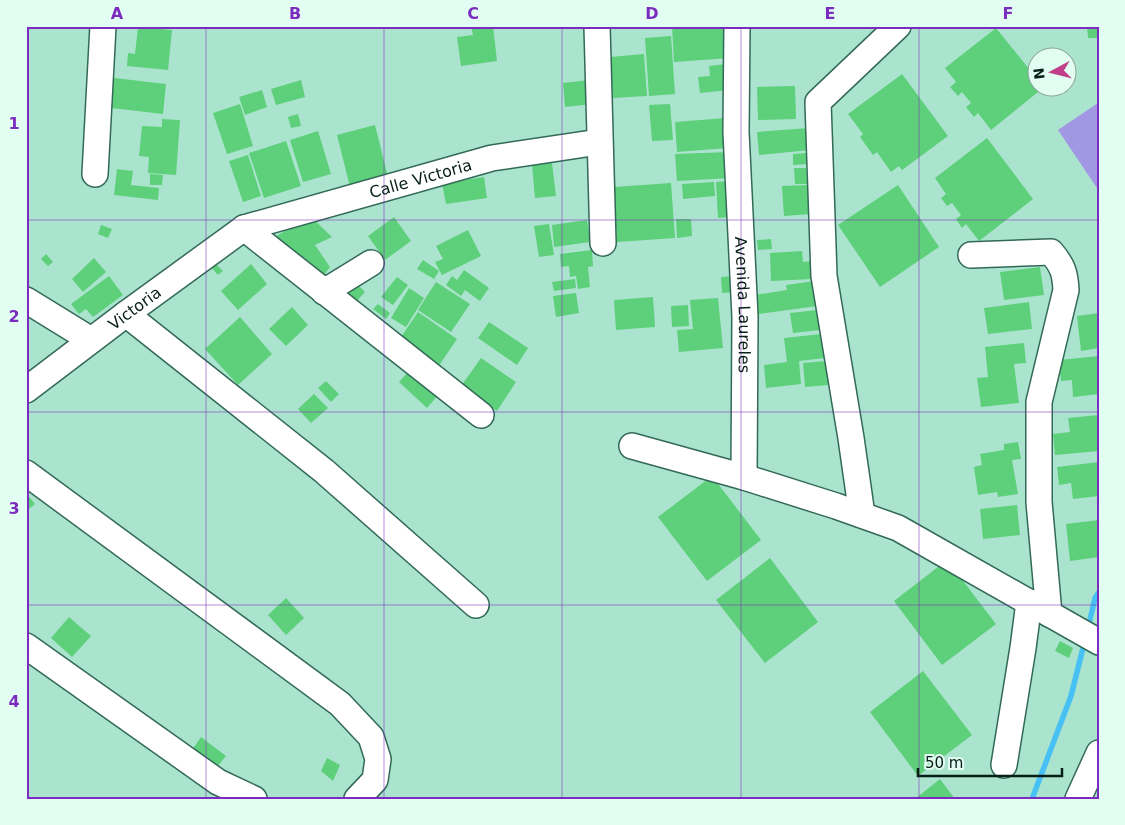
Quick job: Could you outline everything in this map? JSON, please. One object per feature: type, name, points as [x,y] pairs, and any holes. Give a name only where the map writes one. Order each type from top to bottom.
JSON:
[{"type":"street","points":[[95,174],[103,26]]},
{"type":"street","points":[[597,26],[603,243]]},
{"type":"street","name":"Avenida Laureles","points":[[737,26],[736,132],[745,317],[744,477]]},
{"type":"street","points":[[862,515],[850,429],[824,276],[818,102],[898,26]]},
{"type":"street","name":"Calle Victoria","points":[[244,228],[492,158],[599,142]]},
{"type":"street","points":[[244,228],[481,415]]},
{"type":"street","name":"Victoria","points":[[26,390],[244,228]]},
{"type":"street","points":[[971,255],[1051,252],[1065,273],[1066,290],[1039,402],[1039,608],[1023,648],[1004,765]]},
{"type":"street","points":[[324,292],[371,263]]},
{"type":"street","points":[[26,300],[91,340]]},
{"type":"street","points":[[126,314],[324,472],[476,606]]},
{"type":"street","points":[[632,446],[744,477],[898,528],[1099,642]]},
{"type":"street","points":[[26,473],[340,704],[370,737],[378,759],[375,780],[357,799]]},
{"type":"street","points":[[26,646],[218,782],[254,799]]},
{"type":"street","points":[[1078,799],[1099,753]]},
{"type":"shaded area","points":[[1098,103],[1099,105],[1099,191],[1058,130]]},
{"type":"building","points":[[471,26],[493,26],[497,61],[461,66],[457,37],[473,35]]},
{"type":"building","points":[[672,26],[727,26],[729,58],[674,62]]},
{"type":"building","points":[[1087,26],[1098,26],[1099,38],[1088,38]]},
{"type":"building","points":[[138,27],[172,30],[168,70],[127,66],[128,53],[135,54]]},
{"type":"building","points":[[996,28],[1028,68],[1028,98],[1031,98],[991,130],[978,113],[974,117],[966,107],[971,103],[962,92],[958,96],[950,87],[956,82],[945,68]]},
{"type":"building","points":[[671,36],[675,94],[649,96],[645,38]]},
{"type":"building","points":[[644,54],[647,96],[613,98],[610,57]]},
{"type":"building","points":[[726,64],[729,90],[700,93],[698,77],[710,76],[709,66]]},
{"type":"building","points":[[902,74],[948,136],[902,170],[899,166],[891,172],[877,152],[873,155],[860,137],[863,134],[848,114]]},
{"type":"building","points":[[106,77],[166,84],[163,114],[103,107]]},
{"type":"building","points":[[301,80],[305,97],[276,105],[271,89]]},
{"type":"building","points":[[589,80],[592,104],[565,107],[563,83]]},
{"type":"building","points":[[795,86],[796,119],[758,120],[757,87]]},
{"type":"building","points":[[262,90],[267,107],[245,115],[239,97]]},
{"type":"building","points":[[240,104],[253,146],[227,154],[213,113]]},
{"type":"building","points":[[670,104],[673,140],[652,141],[649,105]]},
{"type":"building","points":[[298,114],[301,126],[291,128],[288,117]]},
{"type":"building","points":[[726,118],[728,148],[677,152],[675,122]]},
{"type":"building","points":[[162,119],[180,120],[176,175],[148,173],[149,157],[139,156],[142,126],[162,127]]},
{"type":"building","points":[[375,125],[388,177],[350,187],[337,135]]},
{"type":"building","points":[[809,128],[810,150],[759,155],[757,132]]},
{"type":"building","points":[[318,131],[331,174],[303,182],[290,140]]},
{"type":"building","points":[[987,138],[1033,199],[979,241],[966,224],[962,228],[956,219],[961,215],[952,203],[947,206],[941,198],[946,194],[935,178]]},
{"type":"building","points":[[286,141],[301,186],[264,198],[249,153]]},
{"type":"building","points":[[730,152],[731,178],[677,181],[675,154]]},
{"type":"building","points":[[808,153],[809,164],[793,165],[793,154]]},
{"type":"building","points":[[248,155],[261,196],[243,202],[229,161]]},
{"type":"building","points":[[552,163],[556,196],[535,198],[532,165]]},
{"type":"building","points":[[794,168],[806,168],[807,184],[795,184]]},
{"type":"building","points":[[117,169],[133,171],[131,185],[159,188],[158,200],[114,195]]},
{"type":"building","points":[[150,174],[163,175],[162,185],[150,185]]},
{"type":"building","points":[[484,177],[487,198],[446,204],[442,183]]},
{"type":"building","points":[[729,181],[732,217],[718,218],[716,182]]},
{"type":"building","points":[[714,182],[715,196],[683,199],[682,184]]},
{"type":"building","points":[[671,183],[675,238],[617,242],[614,187]]},
{"type":"building","points":[[809,185],[811,214],[784,216],[782,186]]},
{"type":"building","points":[[898,185],[939,247],[880,287],[838,225]]},
{"type":"building","points":[[310,216],[332,237],[315,245],[330,267],[321,279],[273,238]]},
{"type":"building","points":[[394,217],[411,241],[385,260],[368,236]]},
{"type":"building","points":[[676,219],[691,219],[692,236],[677,238]]},
{"type":"building","points":[[587,220],[590,242],[554,247],[552,225]]},
{"type":"building","points":[[549,224],[554,255],[539,257],[534,226]]},
{"type":"building","points":[[101,225],[112,229],[108,238],[98,234]]},
{"type":"building","points":[[468,230],[481,256],[442,275],[435,262],[443,259],[436,246]]},
{"type":"building","points":[[771,239],[772,249],[758,250],[757,240]]},
{"type":"building","points":[[592,250],[593,266],[588,267],[590,287],[578,289],[576,276],[570,277],[569,266],[561,267],[560,254]]},
{"type":"building","points":[[802,251],[803,262],[811,261],[812,279],[771,281],[770,253]]},
{"type":"building","points":[[46,254],[53,262],[48,266],[41,259]]},
{"type":"building","points":[[94,258],[106,272],[83,292],[72,279]]},
{"type":"building","points":[[423,260],[439,271],[434,279],[417,269]]},
{"type":"building","points":[[213,261],[223,271],[218,275],[209,265]]},
{"type":"building","points":[[251,264],[267,284],[238,310],[221,291]]},
{"type":"building","points":[[1040,267],[1044,295],[1004,300],[1000,272]]},
{"type":"building","points":[[464,270],[489,288],[480,301],[465,290],[461,296],[446,285],[452,276],[457,280]]},
{"type":"building","points":[[109,276],[123,295],[93,317],[86,309],[79,314],[71,304]]},
{"type":"building","points":[[735,276],[736,292],[722,293],[721,277]]},
{"type":"building","points":[[397,277],[408,285],[393,305],[381,297]]},
{"type":"building","points":[[351,278],[365,292],[356,302],[341,288]]},
{"type":"building","points":[[575,279],[576,288],[554,291],[552,282]]},
{"type":"building","points":[[815,281],[818,306],[758,314],[755,295],[787,290],[786,285]]},
{"type":"building","points":[[436,282],[470,304],[451,332],[418,310]]},
{"type":"building","points":[[409,288],[424,298],[406,327],[391,318]]},
{"type":"building","points":[[576,293],[579,313],[556,317],[553,296]]},
{"type":"building","points":[[653,297],[655,327],[616,330],[614,300]]},
{"type":"building","points":[[718,298],[723,348],[679,352],[677,330],[693,329],[690,300]]},
{"type":"building","points":[[1029,302],[1032,329],[988,334],[984,308]]},
{"type":"building","points":[[378,304],[390,313],[386,319],[373,309]]},
{"type":"building","points":[[688,305],[689,326],[672,327],[671,306]]},
{"type":"building","points":[[292,307],[308,325],[286,346],[269,329]]},
{"type":"building","points":[[817,310],[820,330],[793,333],[790,313]]},
{"type":"building","points":[[418,312],[457,339],[438,367],[399,340]]},
{"type":"building","points":[[1099,313],[1099,348],[1081,351],[1077,316]]},
{"type":"building","points":[[240,317],[272,354],[238,385],[205,349]]},
{"type":"building","points":[[489,322],[528,348],[517,365],[478,338]]},
{"type":"building","points":[[822,334],[825,358],[799,361],[801,384],[766,388],[764,365],[787,362],[784,338]]},
{"type":"building","points":[[1024,343],[1026,363],[1014,364],[1019,403],[981,407],[977,378],[988,377],[985,347]]},
{"type":"building","points":[[1099,356],[1099,394],[1073,397],[1072,380],[1061,381],[1059,360]]},
{"type":"building","points":[[481,358],[516,382],[497,411],[461,386]]},
{"type":"building","points":[[826,361],[828,385],[805,387],[803,363]]},
{"type":"building","points":[[412,368],[439,394],[427,408],[399,382]]},
{"type":"building","points":[[326,381],[339,394],[331,402],[318,388]]},
{"type":"building","points":[[314,394],[328,408],[311,423],[298,409]]},
{"type":"building","points":[[1099,415],[1099,451],[1055,455],[1053,434],[1070,432],[1068,418]]},
{"type":"building","points":[[1018,442],[1021,459],[1012,460],[1018,494],[998,497],[997,492],[978,495],[974,467],[982,465],[980,454],[1004,450],[1004,444]]},
{"type":"building","points":[[1099,462],[1099,496],[1073,499],[1071,483],[1059,485],[1057,467]]},
{"type":"building","points":[[712,476],[761,540],[707,581],[658,517]]},
{"type":"building","points":[[26,493],[35,504],[26,511]]},
{"type":"building","points":[[1017,505],[1020,535],[983,539],[980,509]]},
{"type":"building","points":[[1099,520],[1099,557],[1070,561],[1066,524]]},
{"type":"building","points":[[770,558],[818,622],[765,663],[716,600]]},
{"type":"building","points":[[947,560],[996,624],[942,665],[894,601]]},
{"type":"building","points":[[286,598],[304,618],[286,635],[268,615]]},
{"type":"building","points":[[69,617],[91,636],[72,657],[51,638]]},
{"type":"building","points":[[1060,641],[1073,648],[1069,658],[1055,651]]},
{"type":"building","points":[[923,671],[972,735],[918,776],[870,712]]},
{"type":"building","points":[[201,737],[226,756],[216,768],[192,750]]},
{"type":"building","points":[[327,758],[340,765],[333,781],[321,771]]},
{"type":"building","points":[[940,779],[955,799],[915,799]]},
{"type":"waterway","points":[[1088,628],[1095,598],[1099,592]]},
{"type":"waterway","points":[[1032,799],[1071,696],[1085,640]]}]
